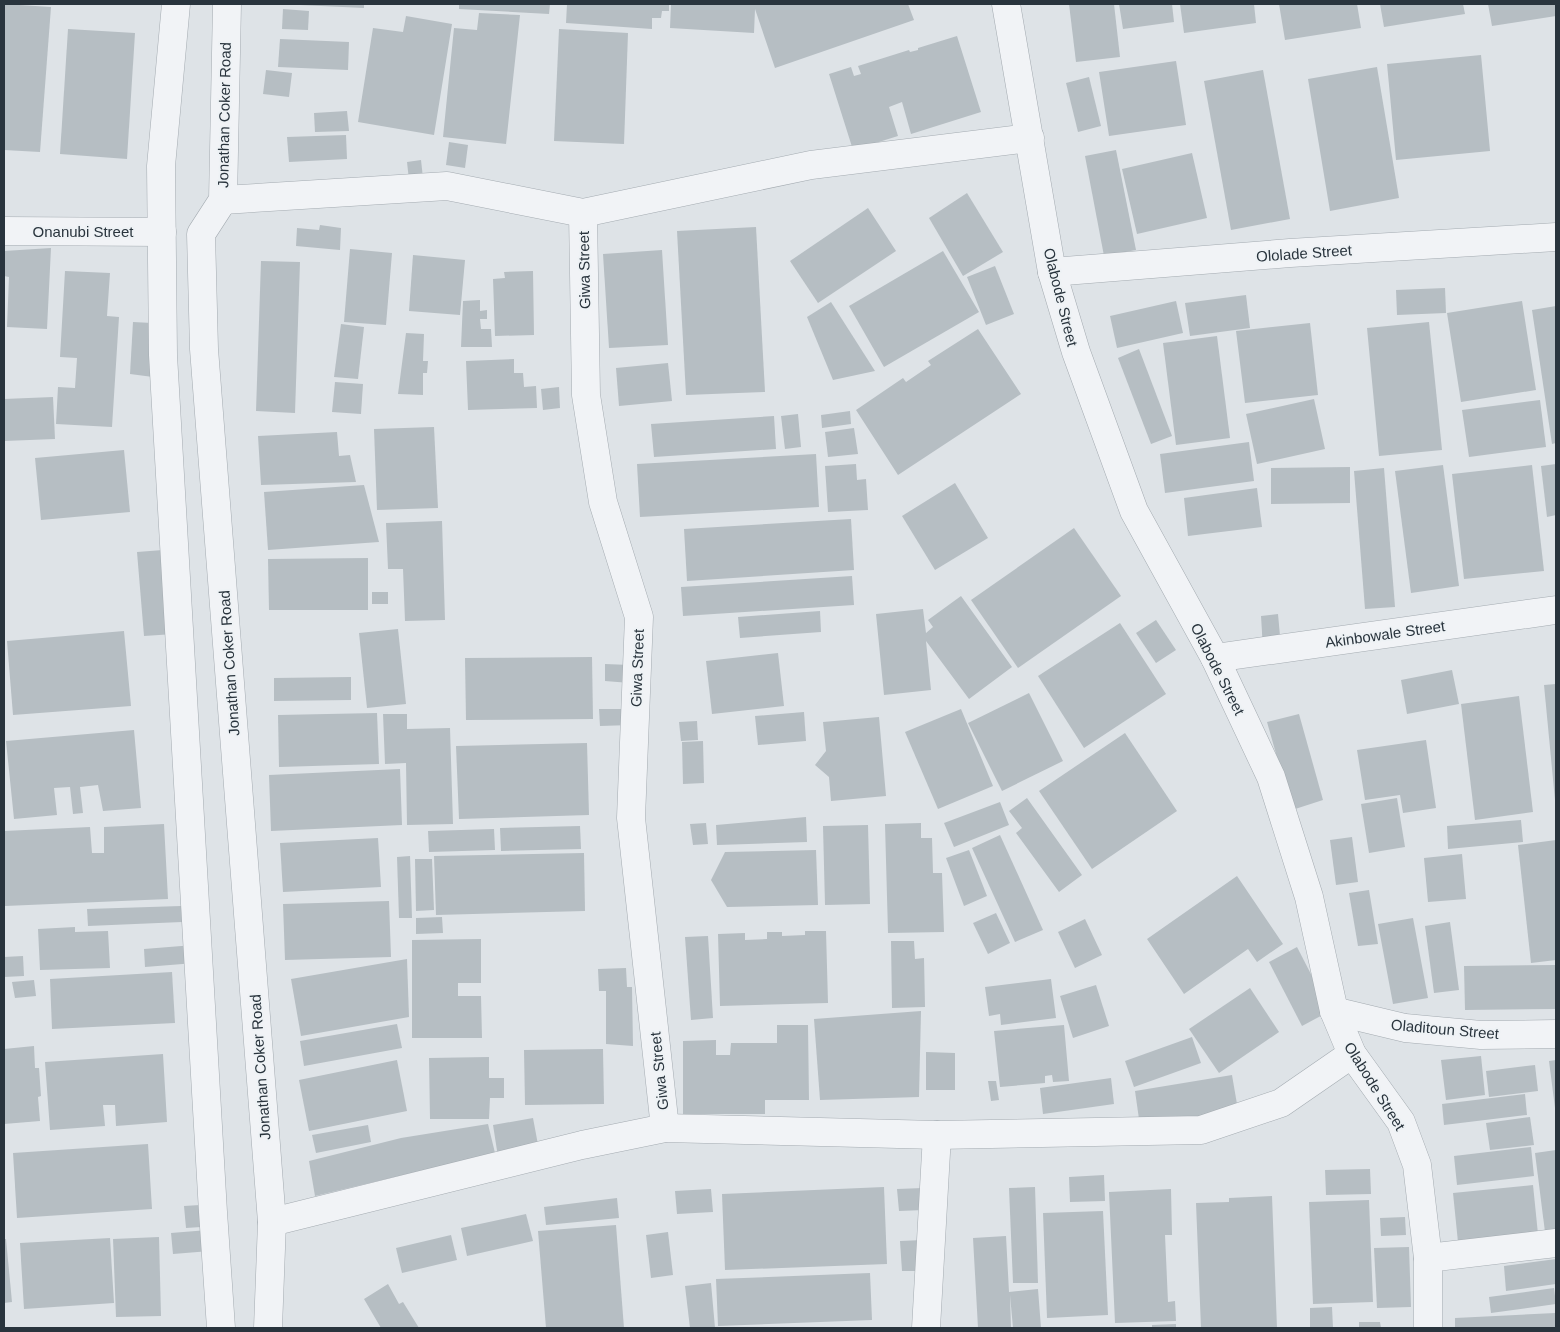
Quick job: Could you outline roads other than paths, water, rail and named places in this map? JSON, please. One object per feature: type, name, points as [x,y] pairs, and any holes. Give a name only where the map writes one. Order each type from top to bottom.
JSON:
[{"type":"street","points":[[176,4],[161,166],[163,365],[212,1202],[222,1328]]},
{"type":"street","name":"Jonathan Coker Road","points":[[227,4],[222,200],[201,234],[204,349],[272,1222],[268,1328]]},
{"type":"street","name":"Olabode Street","points":[[1006,4],[1052,272],[1076,352],[1134,511],[1215,658],[1271,778],[1309,897],[1334,1011],[1352,1054],[1401,1122],[1417,1165],[1428,1258],[1428,1328]]},
{"type":"street","points":[[222,200],[447,186],[582,213],[811,165],[1030,138]]},
{"type":"street","name":"Giwa Street","points":[[582,213],[586,396],[603,502],[639,617],[631,818],[665,1128]]},
{"type":"street","name":"Onanubi Street","points":[[4,231],[162,232]]},
{"type":"street","name":"Ololade Street","points":[[1052,272],[1290,253],[1556,237]]},
{"type":"street","name":"Akinbowale Street","points":[[1215,658],[1556,610]]},
{"type":"street","name":"Oladitoun Street","points":[[1334,1011],[1405,1028],[1481,1035],[1556,1034]]},
{"type":"street","points":[[272,1222],[582,1146],[665,1128],[937,1135],[1201,1130],[1281,1103],[1352,1054]]},
{"type":"street","points":[[926,1328],[937,1135]]},
{"type":"street","points":[[1428,1258],[1556,1243]]}]
